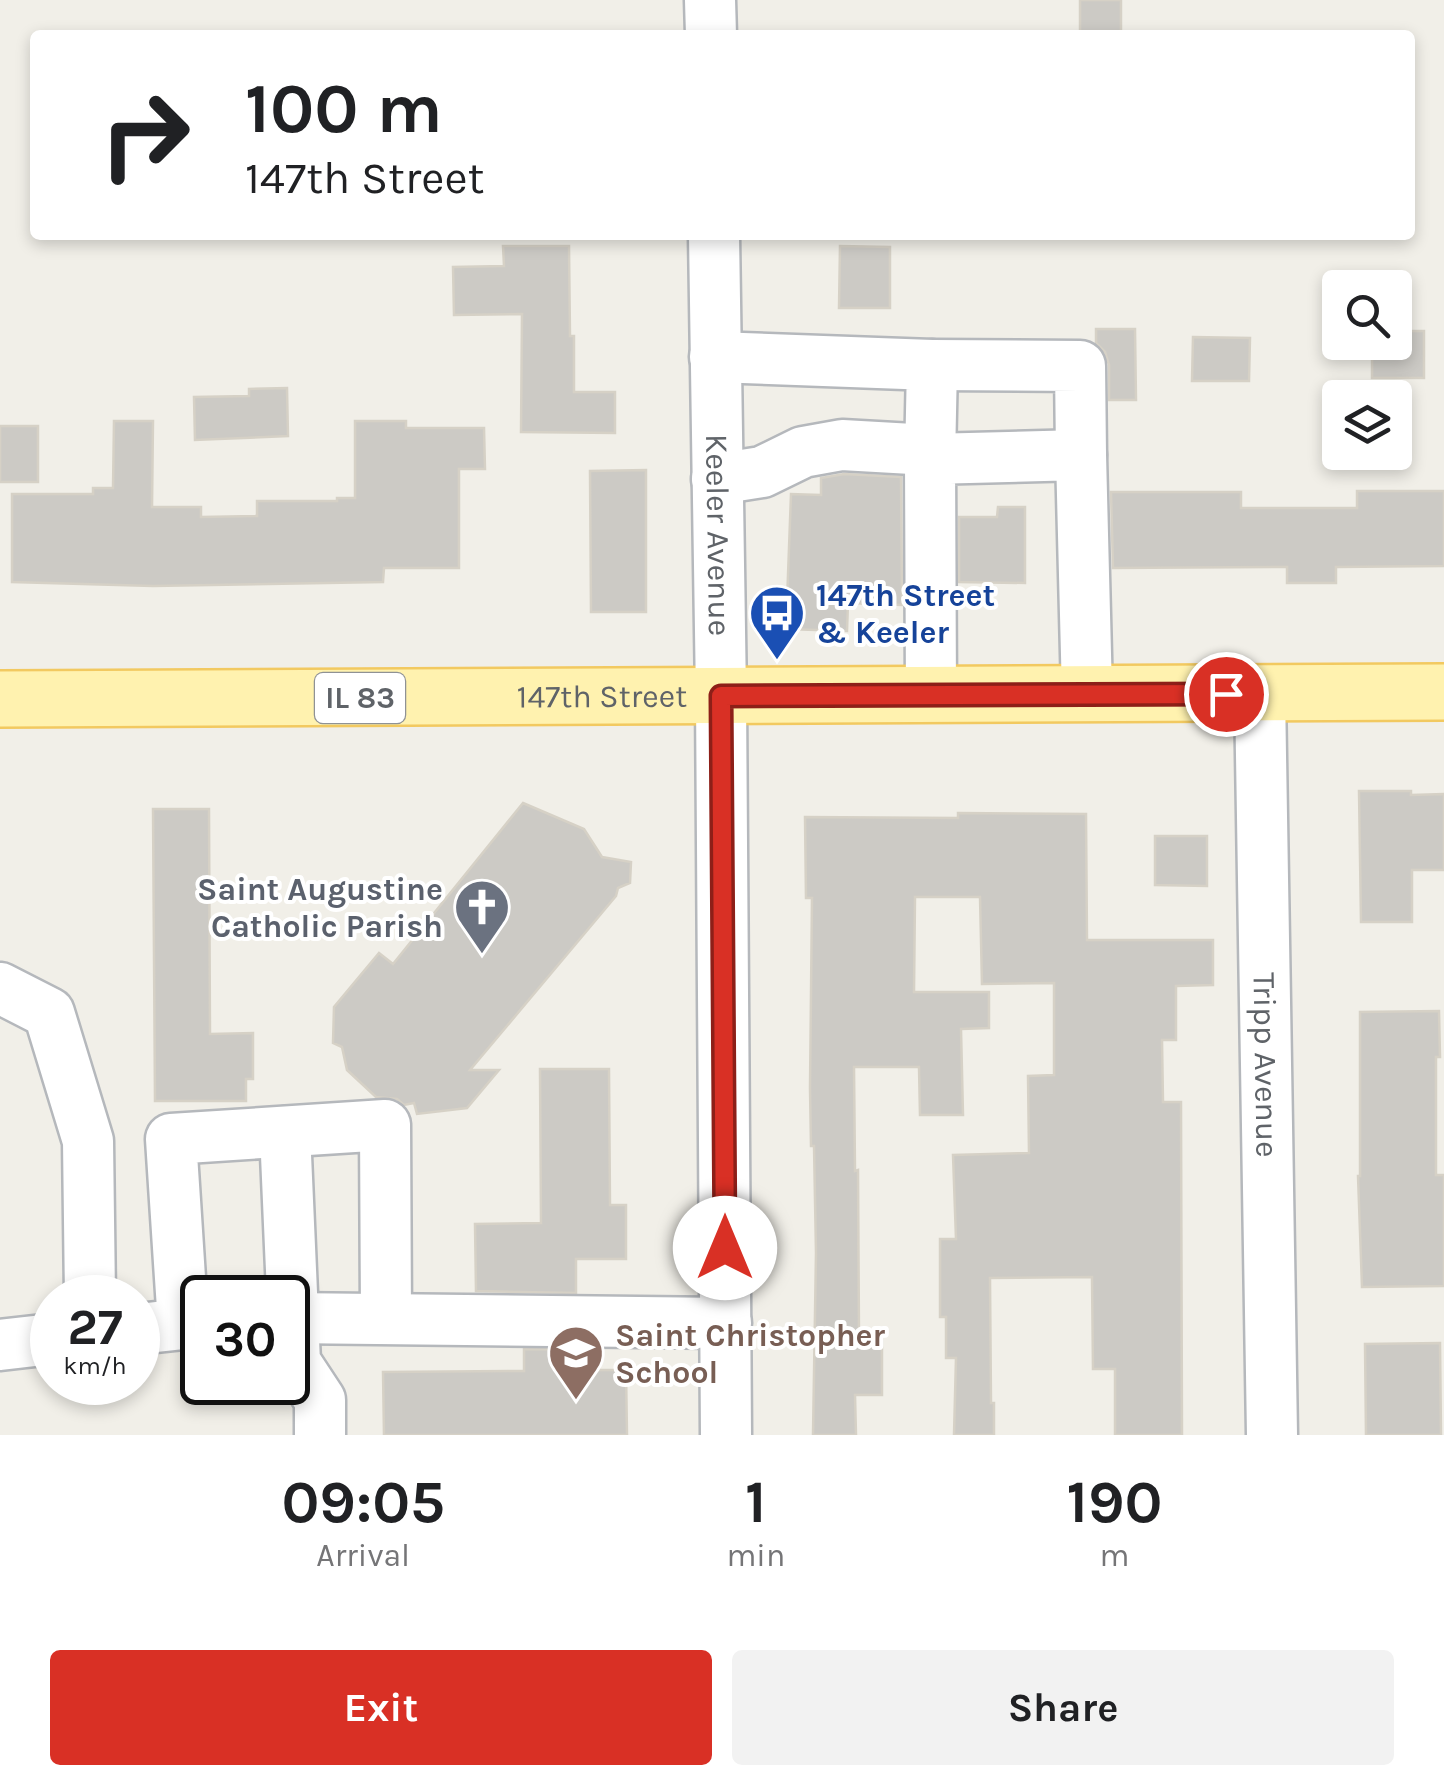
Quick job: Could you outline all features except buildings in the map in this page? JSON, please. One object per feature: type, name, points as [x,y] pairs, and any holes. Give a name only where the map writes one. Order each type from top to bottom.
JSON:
[{"type":"main road","name":"147th Street","points":[[0,699],[1444,692]]},
{"type":"street","points":[[710,0],[710,30]]},
{"type":"street","name":"Keeler Avenue","points":[[714,240],[726,1435]]},
{"type":"street","points":[[716,357],[1080,366],[1087,694]]},
{"type":"street","points":[[931,695],[932,365]]},
{"type":"street","points":[[717,480],[762,472],[803,452],[842,445],[930,454],[1082,455]]},
{"type":"street","name":"Tripp Avenue","points":[[1260,694],[1272,1435]]},
{"type":"street","points":[[0,988],[49,1013],[88,1142],[90,1275]]},
{"type":"street","points":[[174,1325],[171,1139],[385,1125],[386,1318]]},
{"type":"street","points":[[284,1132],[288,1275]]},
{"type":"street","points":[[310,1318],[726,1323]]},
{"type":"street","points":[[0,1345],[30,1342]]},
{"type":"street","points":[[310,1385],[320,1400],[320,1435]]},
{"type":"place","name":"147th Street & Keeler","points":[[777,662]]},
{"type":"place","name":"Saint Augustine Catholic Parish","points":[[482,956]]},
{"type":"place","name":"Saint Christopher School","points":[[576,1402]]},
{"type":"route","points":[[725,1248],[721,696],[1226,694]]}]
